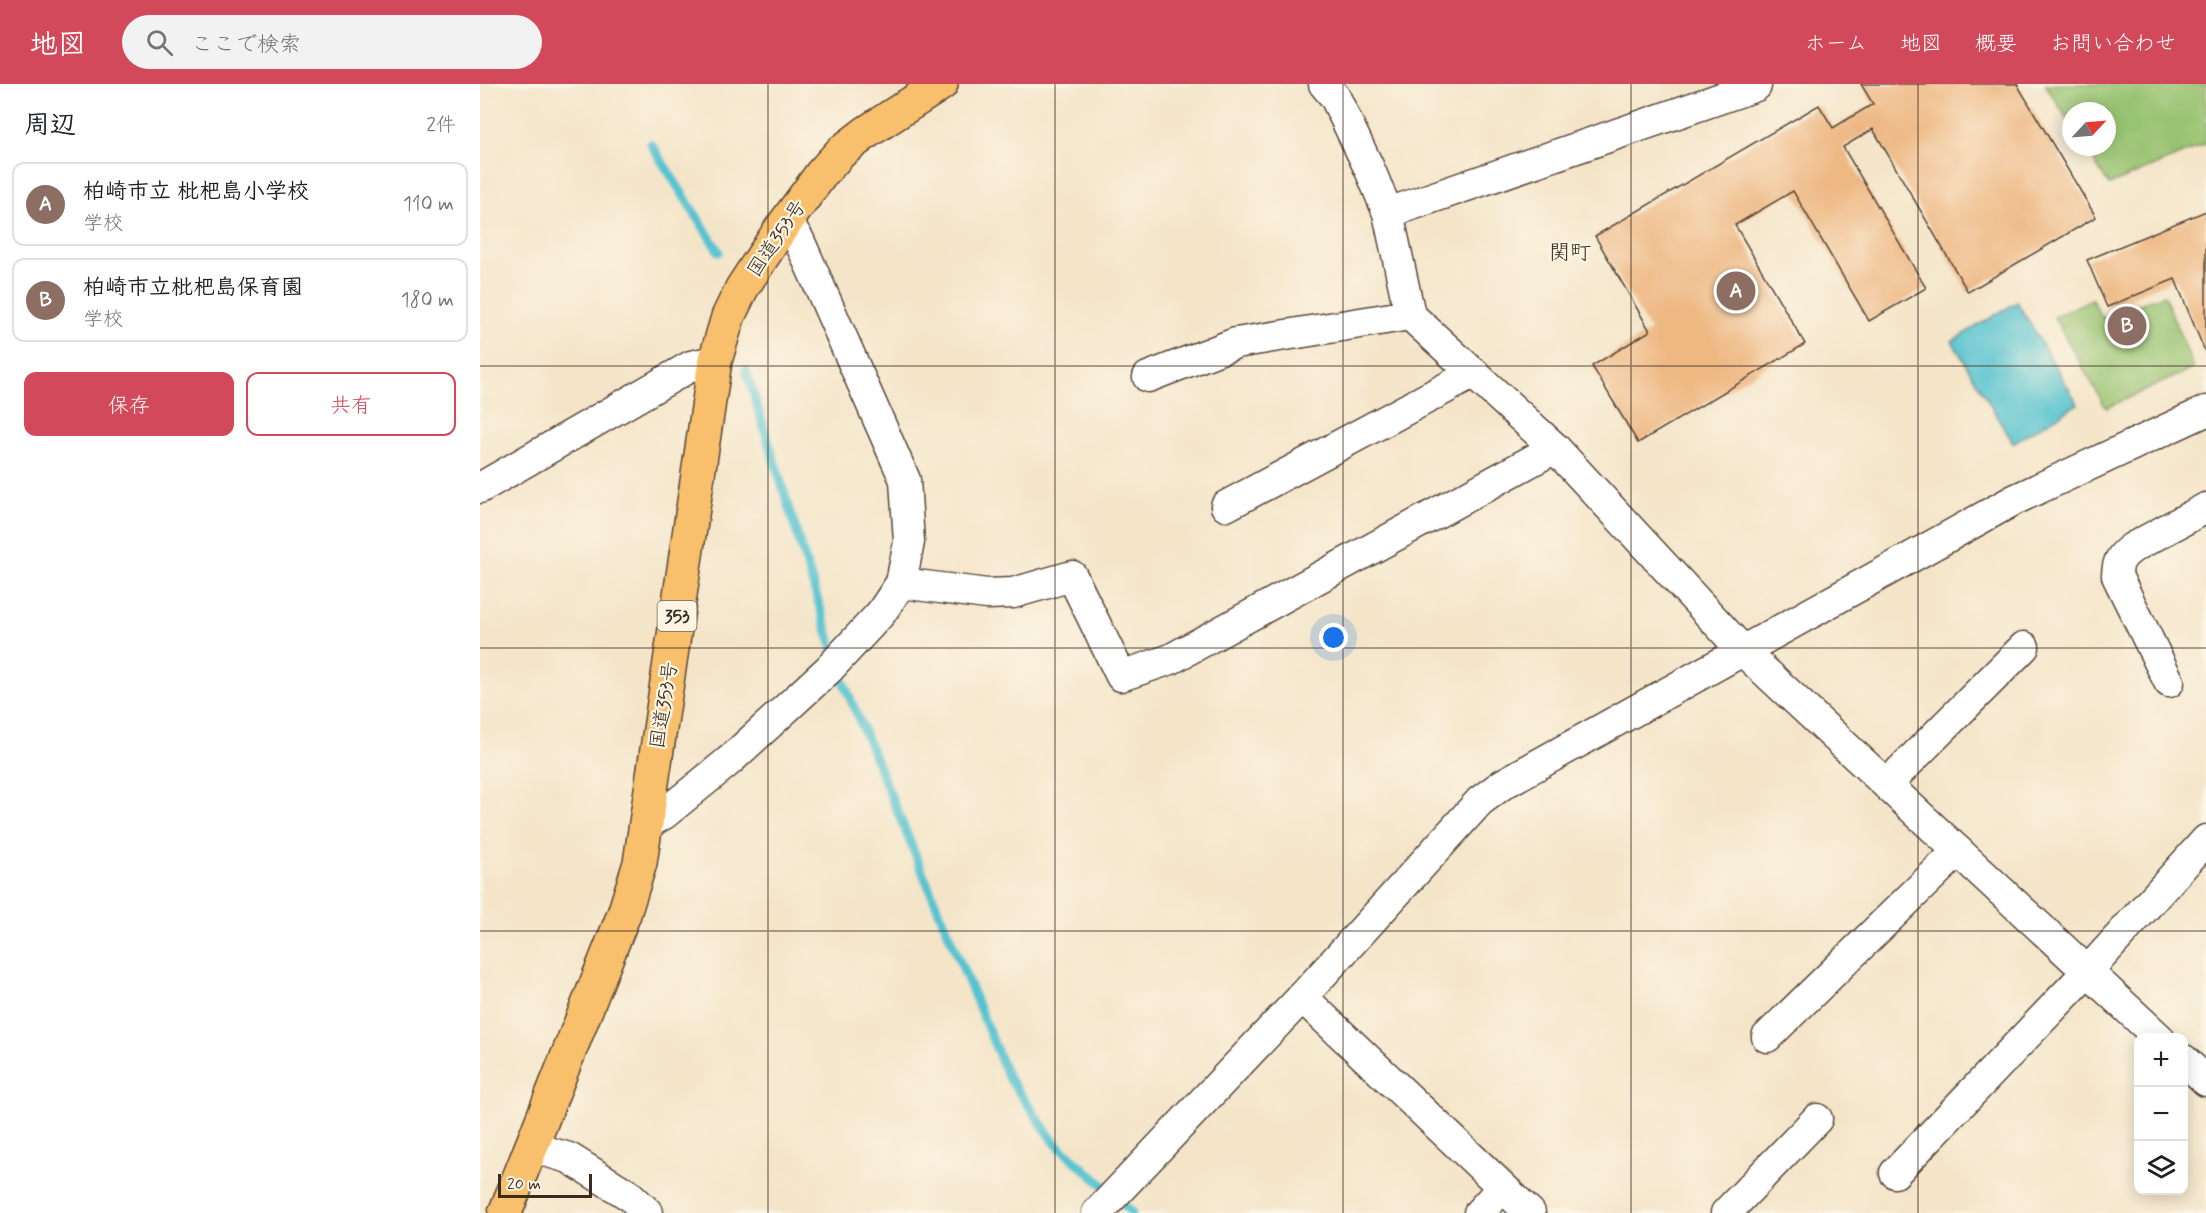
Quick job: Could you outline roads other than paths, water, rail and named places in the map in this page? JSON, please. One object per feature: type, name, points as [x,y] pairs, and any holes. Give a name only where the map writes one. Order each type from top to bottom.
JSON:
[{"type":"highway","name":"国道353号","points":[[504,1213],[627,905],[640,863],[716,361],[728,317],[742,288],[787,220],[822,173],[841,152],[867,132],[941,84]]},
{"type":"street","points":[[1324,84],[1335,96],[1388,213],[1410,315],[1555,448],[1743,651],[2154,1033]]},
{"type":"street","points":[[1388,213],[1756,86]]},
{"type":"street","points":[[645,825],[664,814],[729,761],[838,660],[881,613],[901,583],[909,542],[906,480],[799,240],[787,220]]},
{"type":"street","points":[[1148,377],[1236,343],[1410,315]]},
{"type":"street","points":[[480,488],[691,366],[716,361]]},
{"type":"street","points":[[1226,506],[1474,373]]},
{"type":"street","points":[[1097,1213],[1302,997],[1480,801],[1503,784],[2014,500],[2206,411]]},
{"type":"street","points":[[901,583],[987,594],[1013,592],[1072,576],[1121,676],[1171,659],[1555,448]]},
{"type":"street","points":[[2169,682],[2117,576],[2117,565],[2123,554],[2132,548],[2206,508]]},
{"type":"street","points":[[1887,784],[2024,647]]},
{"type":"street","points":[[1895,1173],[2088,971],[2206,840]]},
{"type":"street","points":[[1767,1038],[1958,850]]},
{"type":"street","points":[[1302,997],[1530,1213]]},
{"type":"street","points":[[2188,1064],[2206,1081]]},
{"type":"street","points":[[1726,1213],[1817,1119]]},
{"type":"street","points":[[531,1147],[569,1158],[630,1196],[648,1213]]},
{"type":"street","points":[[1479,1213],[1502,1188]]},
{"type":"water","points":[[2017,302],[2078,404],[2013,443],[1952,341]]},
{"type":"waterway","points":[[651,144],[719,252]]},
{"type":"waterway","points":[[746,370],[843,681],[1008,1077],[1055,1143],[1104,1186]]},
{"type":"waterway","points":[[1123,1204],[1132,1213]]},
{"type":"place","name":"柏崎市立 枇杷島小学校","points":[[1736,291]]},
{"type":"place","name":"柏崎市立枇杷島保育園","points":[[2127,326]]},
{"type":"district","name":"関町","points":[[1570,252]]}]
